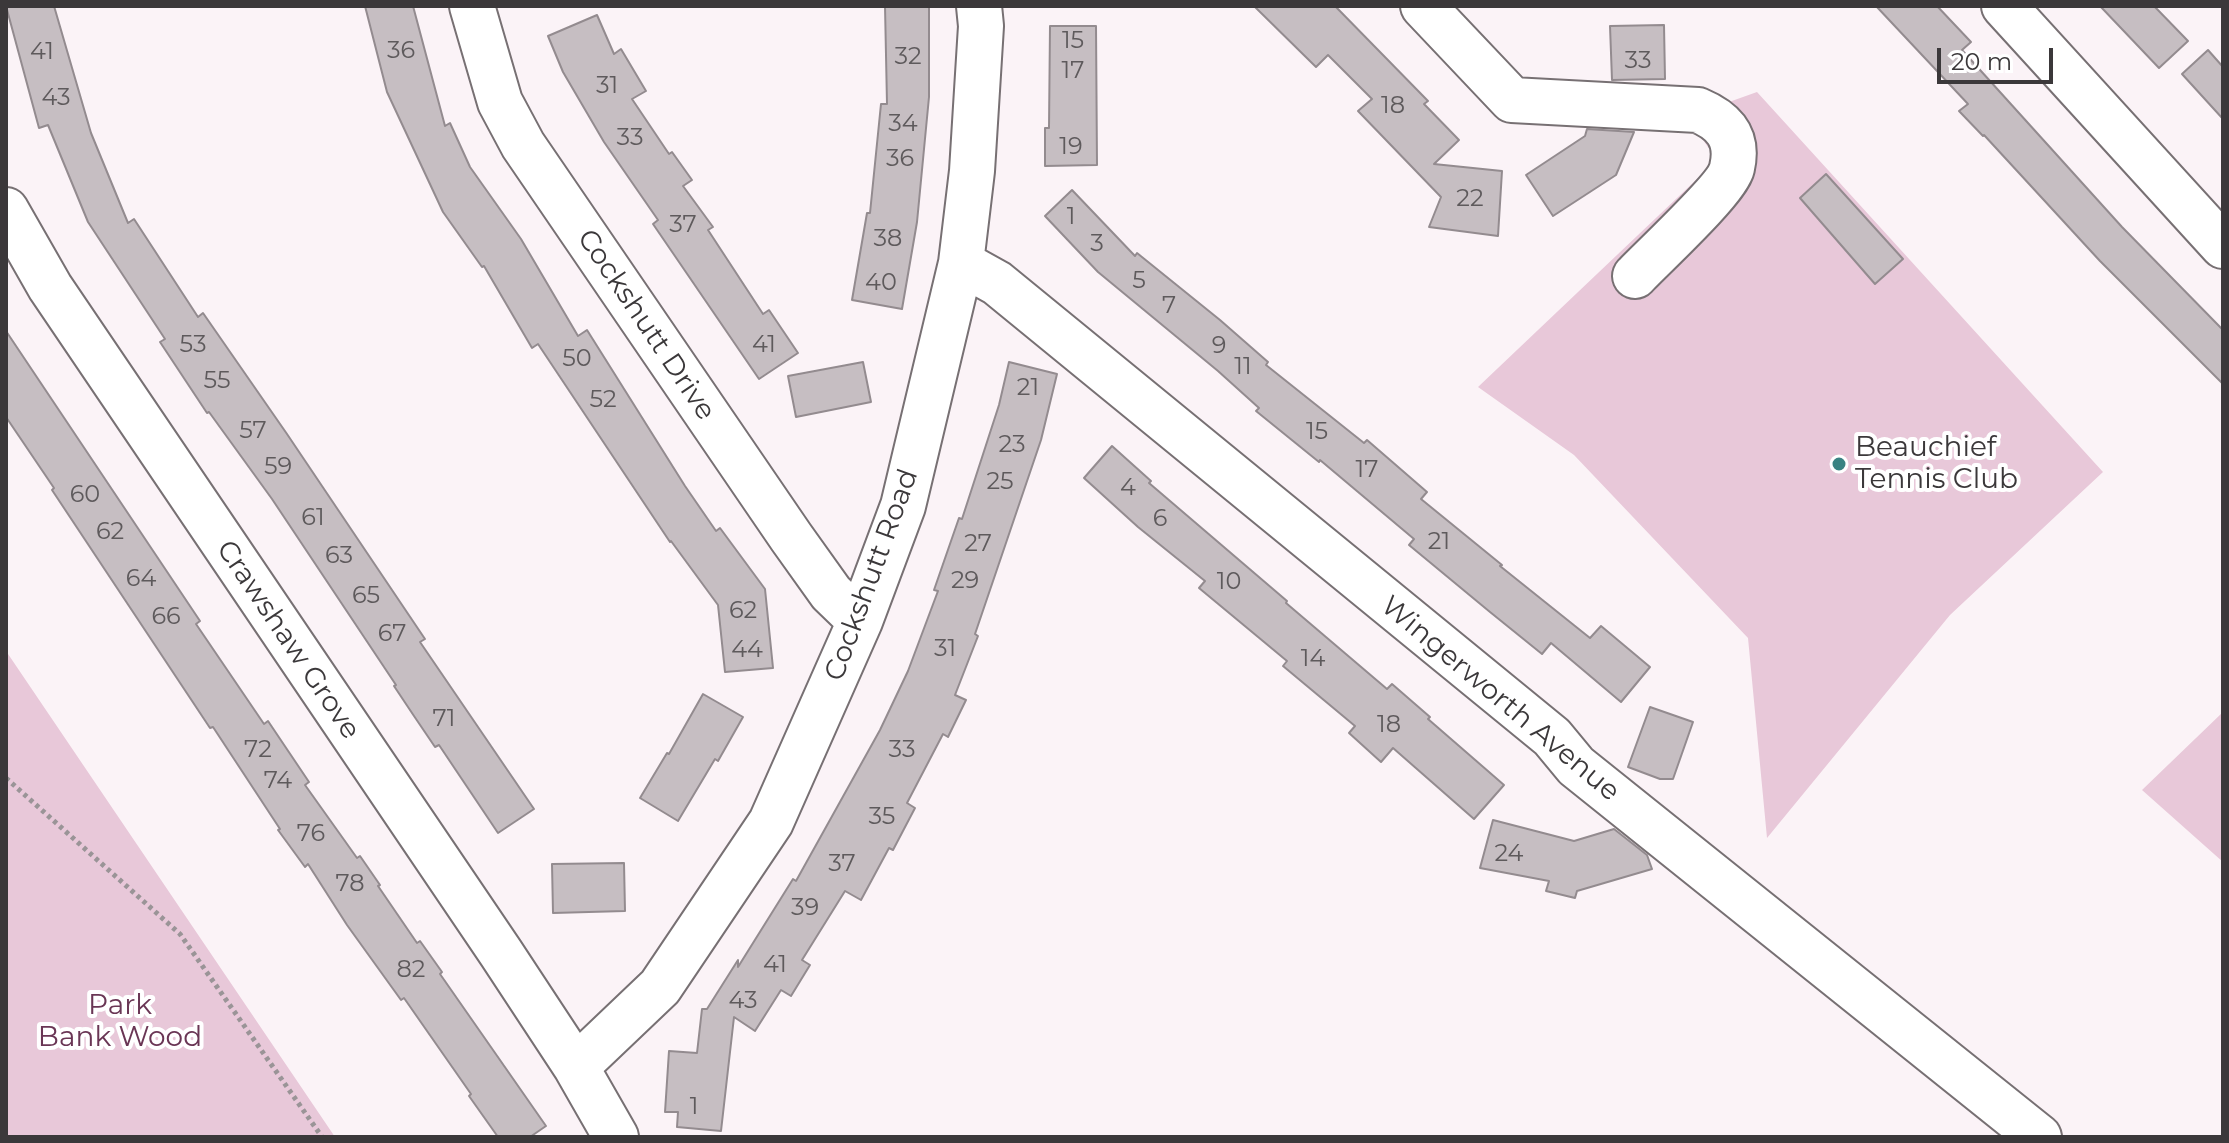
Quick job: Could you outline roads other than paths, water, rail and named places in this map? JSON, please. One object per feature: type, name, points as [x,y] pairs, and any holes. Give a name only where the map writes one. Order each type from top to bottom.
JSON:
[{"type":"street","name":"Cockshutt Drive","points":[[472,6],[500,102],[523,145],[791,537],[831,593],[860,621]]},
{"type":"street","name":"Cockshutt Road","points":[[576,1067],[660,987],[771,822],[860,621],[903,506],[961,263],[972,171],[981,26],[979,6]]},
{"type":"street","points":[[1423,6],[1512,100],[1698,110],[1718,119],[1732,140],[1732,170],[1713,196],[1635,276]]},
{"type":"street","points":[[2004,6],[2223,246]]},
{"type":"street","name":"Crawshaw Grove","points":[[6,210],[59,300],[576,1067],[616,1137]]},
{"type":"street","name":"Wingerworth Avenue","points":[[961,263],[997,283],[1552,737],[1576,766],[2039,1137]]},
{"type":"place","name":"Beauchief Tennis Club","points":[[1839,464]]},
{"type":"park label","name":"Park Bank Wood","points":[[120,1022]]}]
